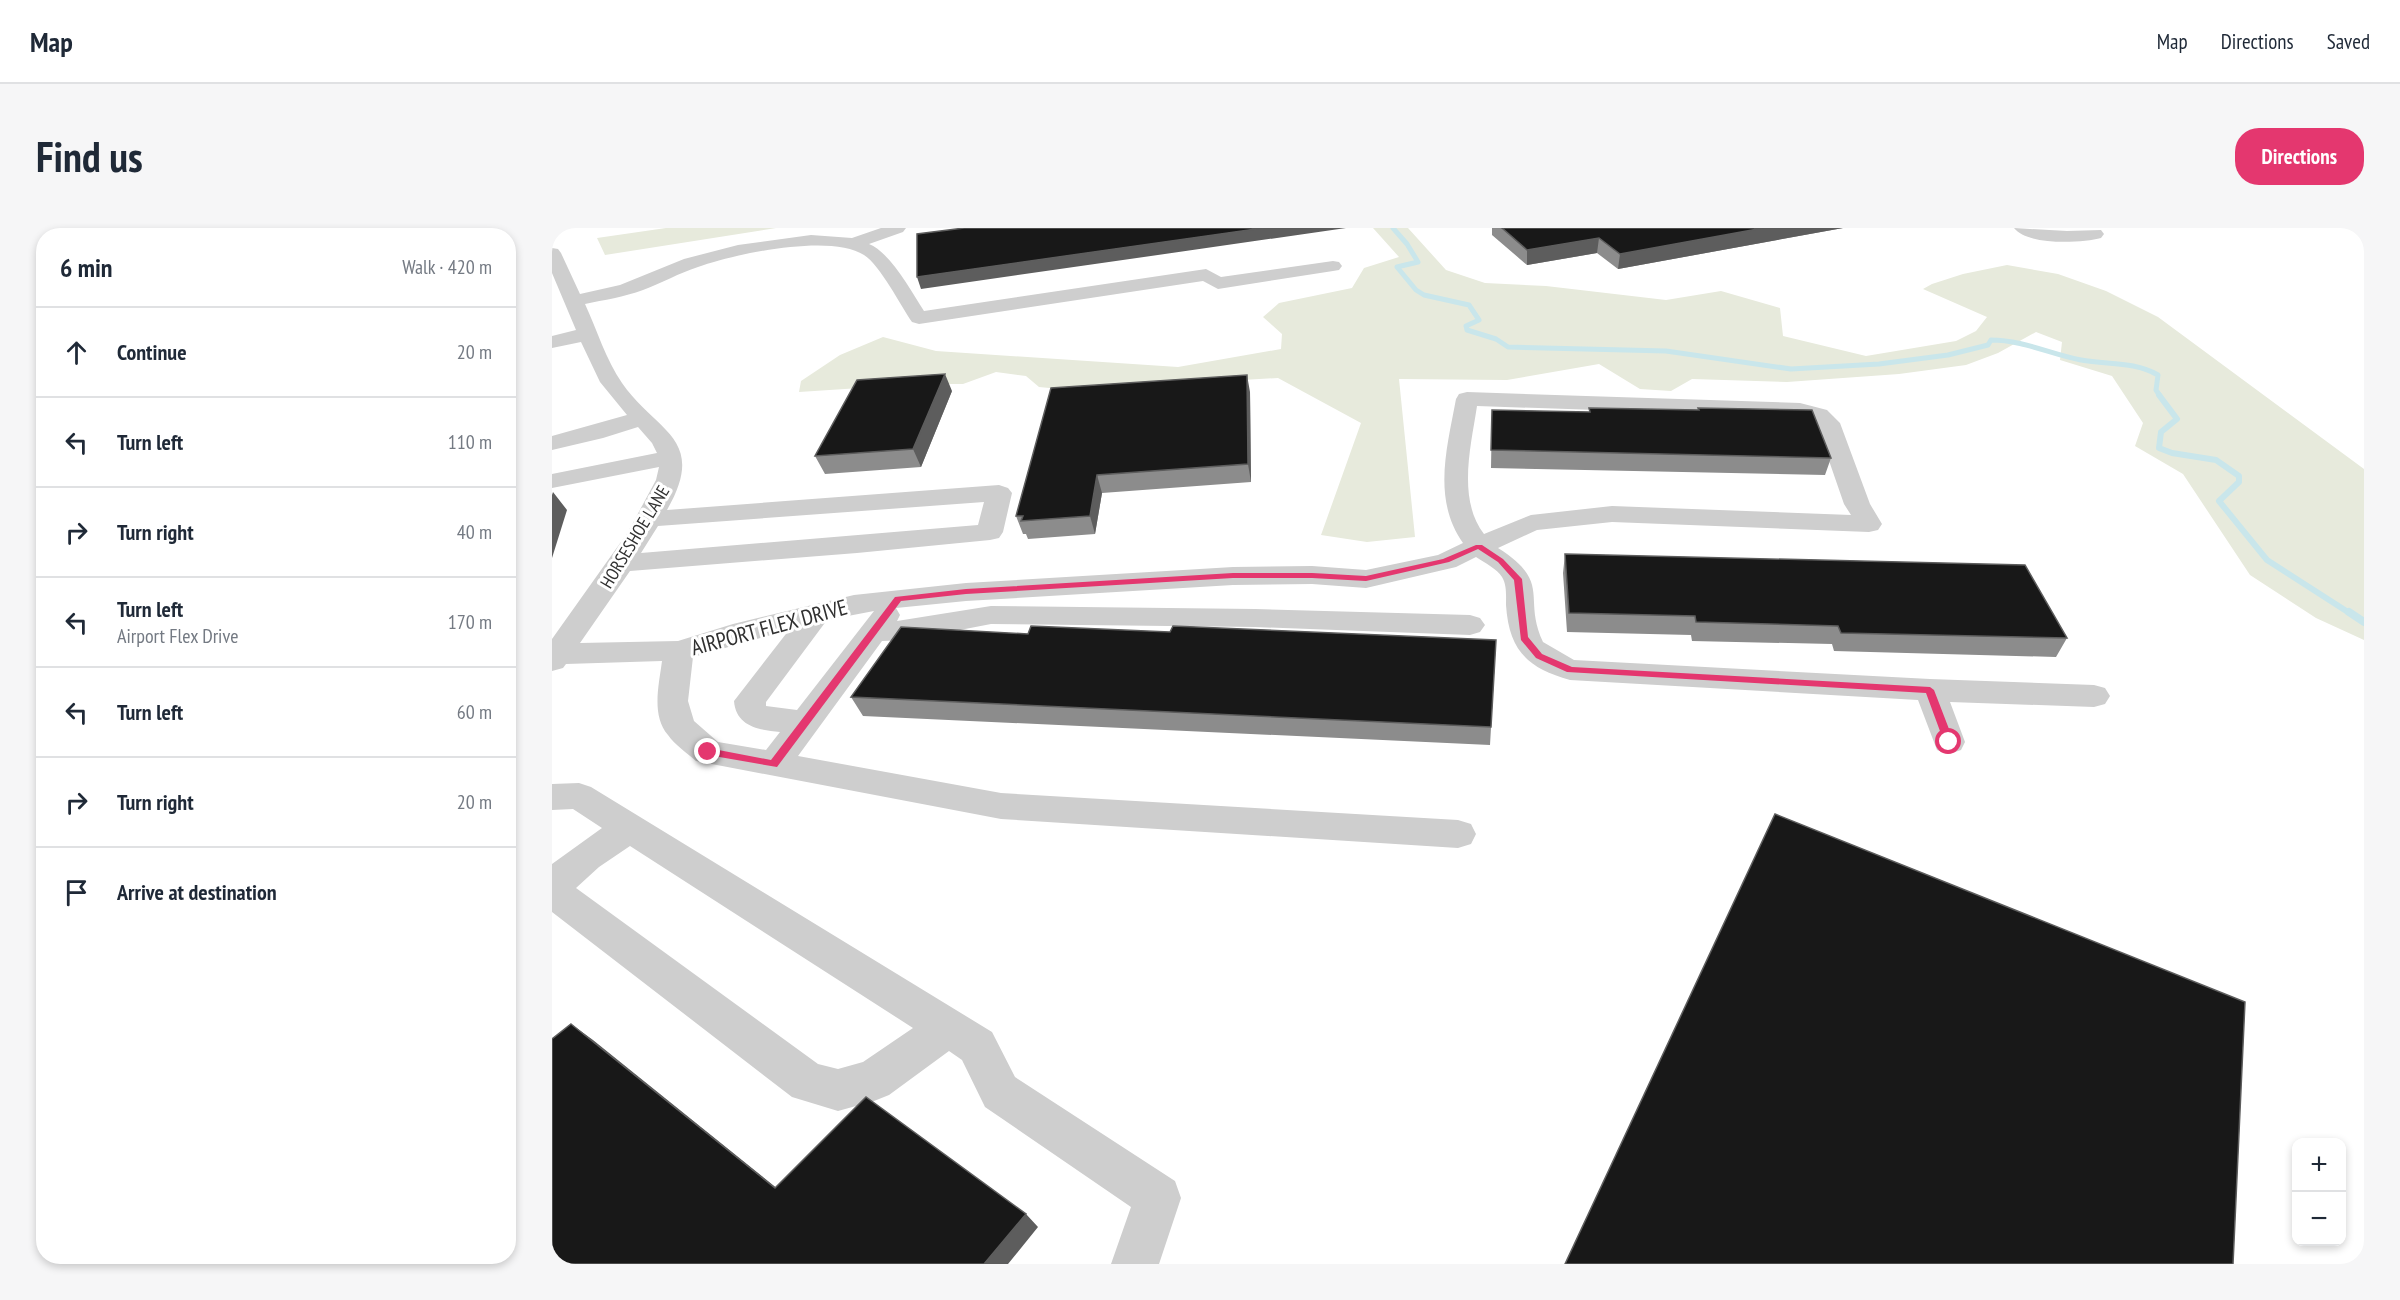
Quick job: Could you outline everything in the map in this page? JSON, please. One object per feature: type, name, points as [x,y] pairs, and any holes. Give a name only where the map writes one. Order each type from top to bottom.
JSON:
[{"type":"street","points":[[853,244],[897,228]]},
{"type":"street","points":[[2023,228],[2041,241],[2095,234]]},
{"type":"street","points":[[573,301],[627,289],[666,276],[698,260],[789,241],[825,240],[853,244],[872,251],[919,318],[1206,275],[1218,283],[1333,266]]},
{"type":"street","name":"HORSESHOE LANE","points":[[554,658],[620,563],[665,492],[671,472],[667,449],[658,436],[617,392],[603,372],[588,334],[555,265]]},
{"type":"street","points":[[552,342],[588,334]]},
{"type":"street","name":"AIRPORT FLEX DRIVE","points":[[554,658],[679,651],[733,634],[854,604],[966,592],[1233,576],[1312,575],[1366,579],[1446,561],[1531,523],[1612,514],[1869,524],[1857,504],[1828,423],[1819,415],[1800,410],[1467,399],[1455,490],[1463,525],[1479,546]]},
{"type":"street","points":[[552,443],[595,433],[641,418]]},
{"type":"street","points":[[552,481],[670,458]]},
{"type":"street","points":[[620,563],[857,546],[990,532],[999,493],[648,519]]},
{"type":"street","points":[[1479,546],[1501,561],[1518,579],[1524,638],[1539,656],[1570,670],[1930,690],[2094,696]]},
{"type":"street","points":[[774,764],[898,599]]},
{"type":"street","points":[[805,722],[768,719],[751,712],[750,701],[818,612]]},
{"type":"street","points":[[873,632],[908,630],[991,615],[1255,618],[1470,625]]},
{"type":"street","points":[[679,651],[672,701],[679,727],[708,752],[1001,806],[1458,834]]},
{"type":"street","points":[[1930,690],[1949,742]]},
{"type":"street","points":[[552,798],[579,796],[977,1047],[1000,1092],[1158,1198],[1134,1264]]},
{"type":"street","points":[[629,828],[586,857],[560,879],[556,894],[807,1082],[838,1090],[874,1080],[948,1028]]},
{"type":"shaded area","points":[[666,228],[776,228],[605,255],[597,238]]},
{"type":"shaded area","points":[[1373,228],[1408,228],[1446,270],[1485,283],[1546,286],[1666,300],[1721,291],[1780,308],[1783,336],[1866,356],[1956,341],[1976,331],[1987,317],[1923,289],[1963,274],[2007,265],[2058,274],[2106,291],[2158,317],[2364,469],[2364,640],[2316,618],[2250,575],[2183,474],[2135,446],[2143,423],[2112,376],[2060,360],[2062,342],[2036,332],[1998,353],[1966,365],[1899,374],[1787,382],[1692,379],[1671,391],[1640,389],[1599,364],[1507,380],[1399,379],[1415,537],[1367,542],[1321,535],[1361,423],[1278,378],[1070,390],[1039,387],[1026,376],[996,372],[963,384],[921,384],[799,392],[801,381],[840,355],[883,337],[936,351],[1178,367],[1281,349],[1282,334],[1263,317],[1279,303],[1352,288],[1364,268],[1399,257]]},
{"type":"building","points":[[964,228],[1263,228],[917,277],[917,234]]},
{"type":"building","points":[[1502,228],[1763,228],[1620,254],[1599,238],[1527,250]]},
{"type":"building","points":[[945,374],[913,449],[815,456],[857,380]]},
{"type":"building","points":[[1247,375],[1248,464],[1097,475],[1090,516],[1021,521],[1023,516],[1016,516],[1051,388]]},
{"type":"building","points":[[1589,408],[1812,410],[1831,458],[1491,450],[1492,410],[1590,412]]},
{"type":"building","points":[[1565,554],[2025,565],[2067,638],[1841,633],[1838,626],[1696,622],[1695,616],[1569,613]]},
{"type":"building","points":[[1031,626],[1170,632],[1173,626],[1496,640],[1491,727],[851,697],[901,627],[1028,634]]},
{"type":"building","points":[[1775,814],[2245,1002],[2233,1264],[1565,1264]]},
{"type":"building","points":[[571,1024],[775,1188],[866,1097],[1026,1214],[984,1264],[552,1264],[552,1039]]},
{"type":"waterway","points":[[1393,228],[1407,244],[1418,262],[1397,267],[1416,290],[1424,295],[1469,305],[1479,320],[1466,326],[1467,330],[1496,339],[1508,347],[1666,351],[1791,369],[1879,364],[1948,355],[1988,345],[1991,340],[2025,345],[2081,360],[2140,367],[2158,375],[2156,390],[2160,396]]},
{"type":"waterway","points":[[2159,395],[2177,419],[2161,432],[2159,448],[2172,453],[2216,460],[2239,476],[2239,482],[2219,501],[2267,560],[2351,614]]},
{"type":"waterway","points":[[2349,612],[2364,622]]},
{"type":"route","points":[[708,752],[774,764],[898,599],[966,592],[1233,576],[1312,575],[1366,579],[1446,561],[1479,546],[1501,561],[1518,579],[1524,638],[1539,656],[1570,670],[1712,680],[1930,690],[1949,742]]}]
